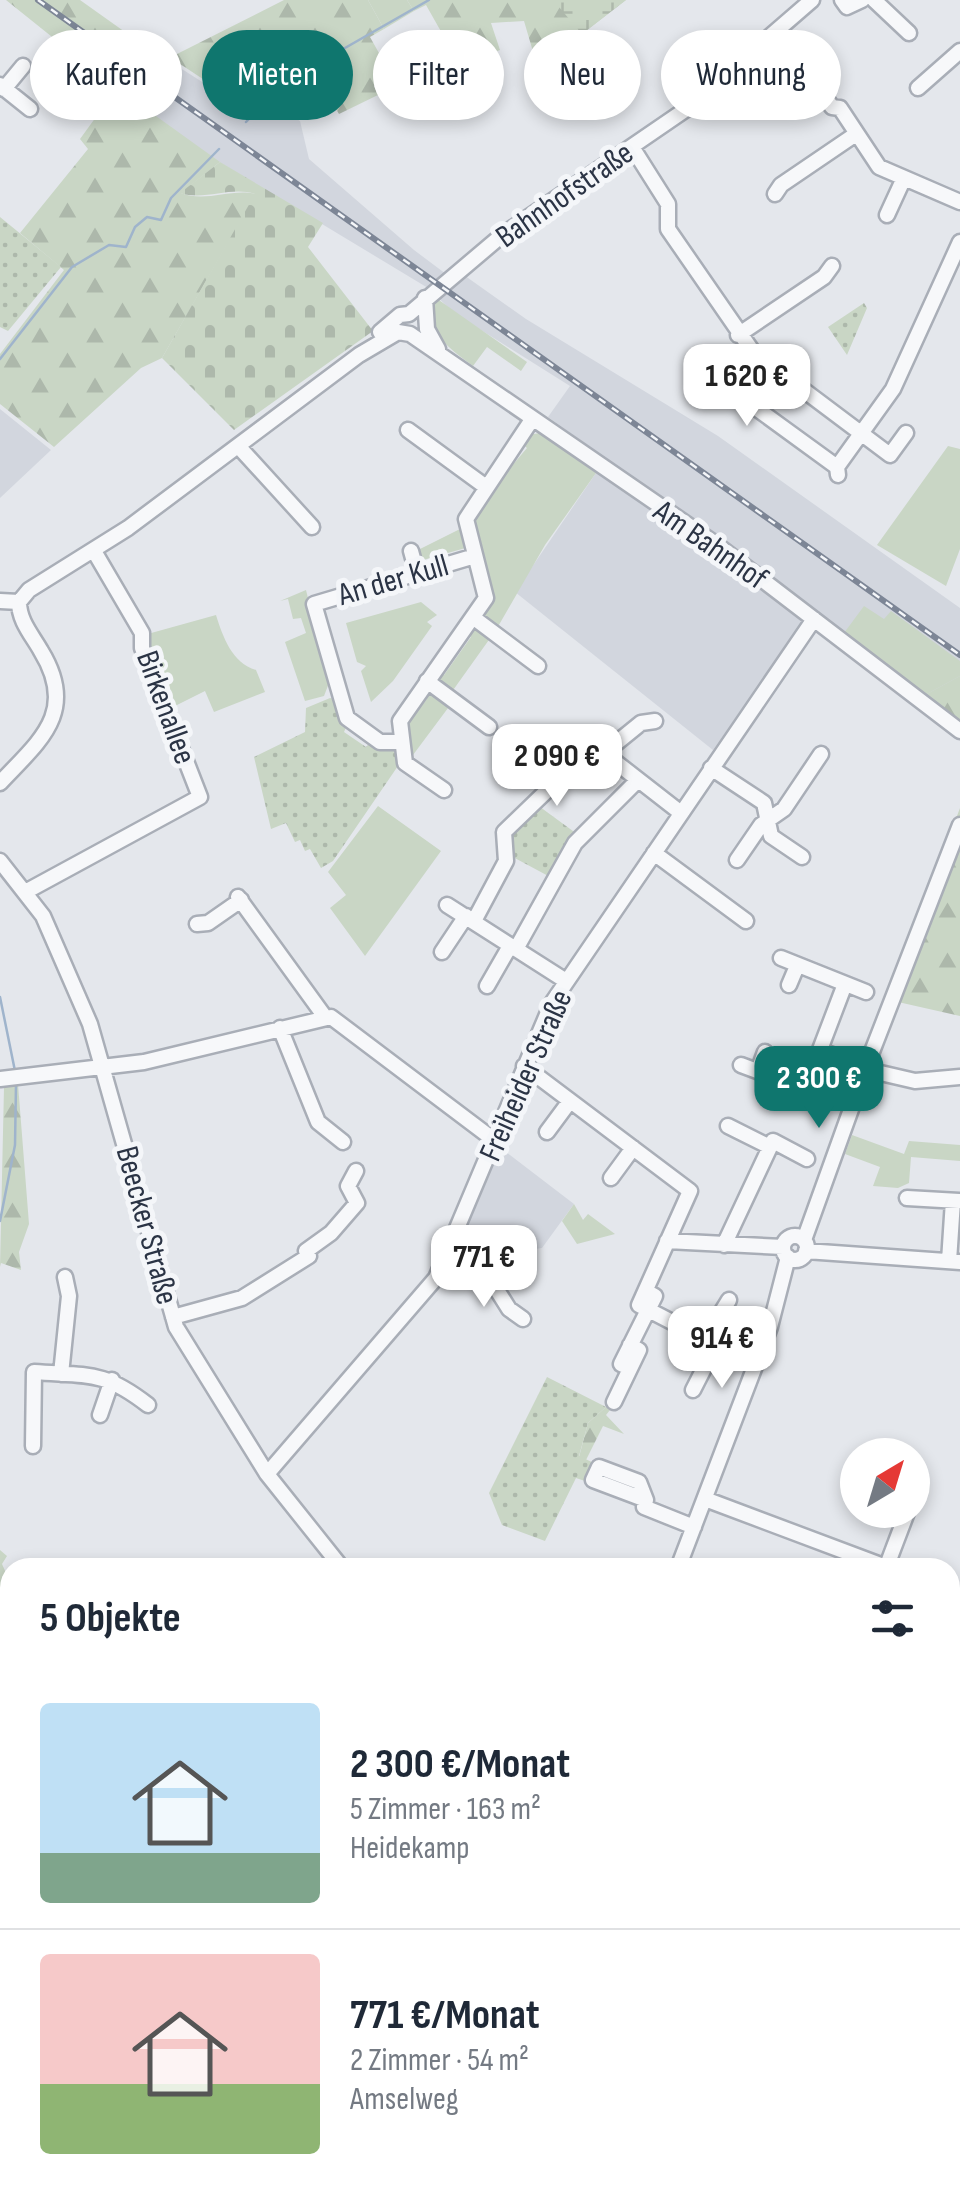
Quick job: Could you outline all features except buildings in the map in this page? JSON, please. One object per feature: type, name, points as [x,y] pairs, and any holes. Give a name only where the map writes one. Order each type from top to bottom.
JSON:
[{"type":"street","points":[[842,0],[848,7],[862,0]]},
{"type":"street","points":[[874,0],[908,33]]},
{"type":"street","name":"Bahnhofstraße","points":[[781,30],[807,2]]},
{"type":"street","points":[[918,88],[960,50]]},
{"type":"street","points":[[23,66],[2,87],[30,109]]},
{"type":"street","points":[[841,114],[879,167],[960,202]]},
{"type":"street","name":"Bahnhofstraße","points":[[18,602],[29,590],[94,550],[360,355],[406,326],[425,298],[501,236],[671,120]]},
{"type":"street","points":[[775,194],[781,185],[856,134]]},
{"type":"street","points":[[632,147],[668,204],[668,229],[738,334],[769,366],[890,455],[906,433]]},
{"type":"street","points":[[887,215],[904,178]]},
{"type":"street","points":[[769,366],[745,400],[838,471],[894,389],[959,247]]},
{"type":"street","points":[[738,334],[824,277],[832,266]]},
{"type":"street","name":"Am Bahnhof","points":[[425,298],[430,338],[456,368]]},
{"type":"street","name":"Am Bahnhof","points":[[406,326],[440,357],[716,545],[960,730]]},
{"type":"street","name":"An der Kull","points":[[475,556],[314,604],[347,718],[380,742],[402,742],[402,715],[486,598],[466,519],[531,421]]},
{"type":"street","points":[[408,430],[486,487]]},
{"type":"street","points":[[239,446],[312,526]]},
{"type":"street","name":"Birkenallee","points":[[27,891],[200,797],[142,648],[142,633],[94,550]]},
{"type":"street","points":[[412,551],[417,573]]},
{"type":"street","points":[[0,601],[18,602],[23,622],[49,663],[56,696],[44,740],[0,783]]},
{"type":"street","name":"An der Kull","points":[[474,618],[538,666]]},
{"type":"street","name":"Freiheider Straße","points":[[267,1474],[440,1269],[542,1022],[566,981],[814,619]]},
{"type":"street","points":[[427,682],[489,727]]},
{"type":"street","points":[[442,952],[470,919],[506,861],[504,832],[578,758],[604,753],[640,723],[656,720]]},
{"type":"street","points":[[402,742],[406,763],[444,790]]},
{"type":"street","points":[[604,753],[681,812]]},
{"type":"street","points":[[737,860],[769,818],[784,809],[821,754]]},
{"type":"street","points":[[712,768],[764,804],[771,836],[802,857]]},
{"type":"street","points":[[487,986],[575,842],[638,780]]},
{"type":"street","points":[[682,1558],[795,1249],[960,825]]},
{"type":"street","points":[[654,853],[746,921]]},
{"type":"street","name":"Beecker Straße","points":[[0,861],[27,891],[78,991],[105,1066],[173,1317],[192,1357],[267,1474],[334,1558]]},
{"type":"street","points":[[197,924],[208,922],[240,898],[326,1017],[494,1140]]},
{"type":"street","points":[[447,905],[566,981]]},
{"type":"street","points":[[781,958],[866,992]]},
{"type":"street","points":[[790,985],[798,966]]},
{"type":"street","points":[[741,1065],[806,1089],[845,984]]},
{"type":"street","points":[[11,1078],[144,1062],[326,1017]]},
{"type":"street","points":[[280,1028],[318,1122],[343,1142]]},
{"type":"street","points":[[820,1050],[866,1069],[914,1080],[960,1077]]},
{"type":"street","points":[[758,1071],[765,1052]]},
{"type":"street","points":[[524,1066],[690,1191],[639,1305],[711,1338]]},
{"type":"street","points":[[547,1132],[570,1101]]},
{"type":"street","points":[[728,1126],[770,1146]]},
{"type":"street","points":[[724,1245],[773,1141],[807,1160]]},
{"type":"street","points":[[611,1178],[633,1148]]},
{"type":"street","points":[[173,1317],[242,1298],[310,1256],[306,1251],[331,1234],[357,1203],[348,1186],[356,1171]]},
{"type":"street","points":[[668,1241],[955,1262],[956,1201],[907,1198]]},
{"type":"street","points":[[440,1269],[482,1266],[509,1309],[524,1319]]},
{"type":"street","points":[[60,1374],[69,1296],[64,1277]]},
{"type":"street","points":[[693,1390],[729,1300]]},
{"type":"street","points":[[614,1402],[630,1368],[621,1364],[648,1310]]},
{"type":"street","points":[[33,1446],[34,1372],[99,1375],[148,1405]]},
{"type":"street","points":[[100,1415],[112,1380]]},
{"type":"street","points":[[705,1499],[862,1558]]},
{"type":"street","points":[[646,1500],[644,1507],[694,1527]]},
{"type":"street","points":[[889,1558],[901,1528]]},
{"type":"shaded area","points":[[182,69],[202,82],[202,120],[300,121],[309,159],[454,280],[461,273],[526,319],[718,436],[960,608],[960,719],[760,568],[548,417],[570,386],[454,313],[428,288],[206,154],[160,120],[182,120]]},
{"type":"shaded area","points":[[0,409],[51,450],[0,498]]},
{"type":"shaded area","points":[[596,473],[714,549],[806,619],[713,750],[515,592]]},
{"type":"shaded area","points":[[506,1152],[574,1204],[542,1248],[455,1261],[452,1257],[491,1160],[501,1163]]},
{"type":"green space","points":[[6,0],[80,0],[122,30],[43,30]]},
{"type":"green space","points":[[284,0],[368,0],[384,29],[373,30],[370,37],[373,97],[353,107],[353,30],[225,30]]},
{"type":"green space","points":[[368,0],[407,0],[414,11],[384,29]]},
{"type":"green space","points":[[407,0],[626,0],[587,30],[527,30],[524,21],[491,23],[493,30],[440,30],[426,5],[414,11]]},
{"type":"green space","points":[[553,0],[626,0],[587,30],[579,30]]},
{"type":"green space","points":[[202,41],[202,78],[182,65],[182,51]]},
{"type":"green space","points":[[94,120],[162,120],[220,162],[181,193],[200,197],[256,194],[162,358],[141,368],[54,447],[0,404],[0,354],[64,270],[20,233],[88,149],[80,139]]},
{"type":"green space","points":[[220,162],[323,223],[308,247],[373,331],[234,430],[162,358],[255,194],[180,193]]},
{"type":"green space","points":[[0,217],[61,267],[8,331],[0,327]]},
{"type":"green space","points":[[436,298],[527,362],[521,371],[487,347],[473,366],[455,353],[436,330]]},
{"type":"green space","points":[[864,303],[867,308],[847,355],[828,327]]},
{"type":"green space","points":[[540,433],[596,473],[545,545],[496,630],[481,617],[474,511],[527,448],[521,443],[528,435]]},
{"type":"green space","points":[[948,446],[960,449],[960,549],[946,586],[877,545]]},
{"type":"green space","points":[[460,529],[469,547],[416,562],[414,552]]},
{"type":"green space","points":[[306,590],[329,683],[324,696],[305,701],[285,642],[306,633],[301,618],[293,619],[288,599],[280,601]]},
{"type":"green space","points":[[421,602],[437,615],[427,622],[432,626],[393,681],[371,702],[361,671],[366,666],[357,662],[346,623]]},
{"type":"green space","points":[[864,606],[884,619],[891,611],[960,661],[960,676],[925,695],[844,633]]},
{"type":"green space","points":[[216,615],[230,648],[241,662],[256,670],[265,692],[214,712],[205,691],[171,708],[144,635]]},
{"type":"green space","points":[[475,628],[491,637],[451,693],[436,679],[438,671],[444,675],[471,637],[466,633]]},
{"type":"green space","points":[[960,676],[960,721],[925,695]]},
{"type":"green space","points":[[433,691],[451,704],[410,759],[404,718],[408,714],[413,717],[427,699],[421,694]]},
{"type":"green space","points":[[335,699],[347,725],[344,732],[366,747],[370,743],[397,748],[400,763],[333,861],[321,868],[310,849],[305,851],[300,840],[295,842],[286,823],[271,829],[254,757],[305,732],[306,708]]},
{"type":"green space","points":[[536,804],[577,834],[552,878],[511,856],[509,830]]},
{"type":"green space","points":[[378,806],[441,851],[365,956],[330,908],[346,895],[328,872]]},
{"type":"green space","points":[[960,808],[960,1016],[898,1002],[902,961]]},
{"type":"green space","points":[[18,1084],[29,1224],[19,1252],[21,1270],[1,1263],[0,1267],[4,1087]]},
{"type":"green space","points":[[852,1135],[904,1154],[909,1141],[960,1145],[960,1161],[911,1157],[909,1183],[898,1188],[873,1186],[880,1167],[845,1154]]},
{"type":"green space","points":[[574,1204],[583,1220],[588,1214],[615,1234],[577,1244],[562,1221]]},
{"type":"green space","points":[[547,1377],[606,1407],[588,1423],[579,1456],[596,1464],[588,1482],[576,1478],[545,1541],[502,1525],[489,1493]]},
{"type":"green space","points":[[606,1407],[610,1410],[606,1415],[624,1434],[603,1426],[586,1460],[579,1457],[588,1423]]},
{"type":"waterway","points":[[246,122],[282,84],[429,0]]},
{"type":"waterway","points":[[0,359],[72,267],[109,245],[126,247],[135,227],[147,217],[161,220],[171,198],[219,149]]},
{"type":"waterway","points":[[0,997],[15,1071]]},
{"type":"waterway","points":[[0,1221],[15,1145],[16,1084]]},
{"type":"railway","points":[[38,0],[960,655]]}]
